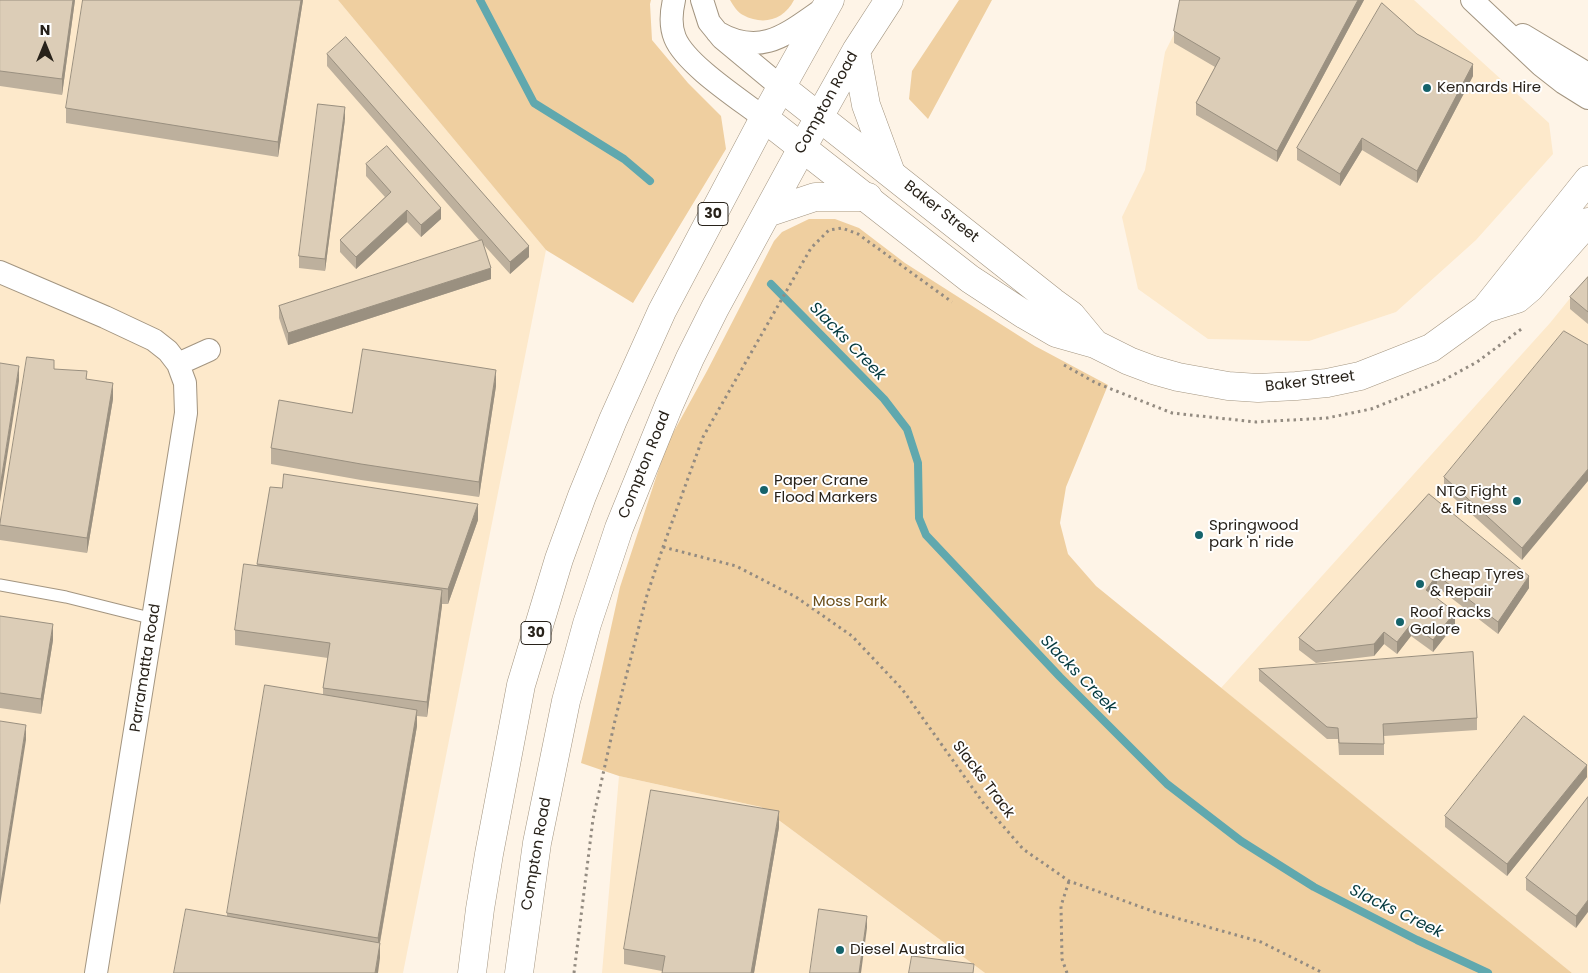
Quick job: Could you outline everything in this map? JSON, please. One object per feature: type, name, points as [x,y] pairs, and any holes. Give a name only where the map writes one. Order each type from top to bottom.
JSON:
[{"type":"main road","name":"Compton Road","points":[[519,973],[537,842],[566,701],[587,624],[620,528],[669,405],[690,358],[802,146],[856,51],[889,0]]},
{"type":"main road","name":"30","points":[[472,973],[489,854],[521,685],[559,560],[612,420],[662,311],[764,118],[829,3]]},
{"type":"main road","points":[[856,51],[866,105],[891,173]]},
{"type":"main road","name":"Baker Street","points":[[781,87],[1072,315],[1095,344]]},
{"type":"main road","name":"Baker Street","points":[[764,118],[970,279],[1056,333],[1095,344],[1129,361],[1185,379],[1243,387],[1296,386],[1360,376],[1431,348],[1485,309],[1588,180]]},
{"type":"main road","points":[[767,213],[815,197],[868,198]]},
{"type":"main road","name":"Baker Street","points":[[1485,309],[1517,299],[1530,288],[1588,222]]},
{"type":"main road","points":[[522,945],[529,973]]},
{"type":"street","points":[[674,0],[672,30],[686,56],[764,118]]},
{"type":"street","points":[[702,0],[707,17],[717,32],[740,54],[781,87]]},
{"type":"street","points":[[717,32],[723,36],[743,42],[771,42],[780,38],[829,3]]},
{"type":"street","points":[[1480,6],[1517,43],[1559,68],[1584,87],[1588,112]]},
{"type":"street","name":"Parramatta Road","points":[[0,272],[148,336],[168,352],[178,364],[186,383],[186,413],[96,973]]},
{"type":"street","points":[[178,364],[209,350]]},
{"type":"lane","points":[[0,585],[66,597],[154,619]]},
{"type":"path","points":[[574,973],[593,819],[621,698],[647,595],[703,437],[811,248],[829,230],[842,228],[858,234],[954,303]]},
{"type":"path","name":"Slacks Track","points":[[663,547],[736,566],[796,598],[852,636],[902,689],[984,804],[1023,849],[1069,880],[1155,912],[1261,942],[1322,973]]},
{"type":"path","points":[[1067,973],[1062,959],[1061,906],[1069,880]]},
{"type":"shaded area","points":[[0,0],[338,0],[546,250],[403,973],[0,973]]},
{"type":"shaded area","points":[[1182,0],[1414,0],[1549,123],[1553,154],[1476,240],[1396,312],[1309,341],[1208,339],[1138,289],[1122,217],[1145,170],[1165,52],[1176,30]]},
{"type":"shaded area","points":[[1588,276],[1588,973],[1572,973],[1221,688],[1550,323]]},
{"type":"shaded area","points":[[619,776],[761,807],[985,973],[602,973]]},
{"type":"green space","points":[[338,0],[651,0],[652,40],[688,83],[721,116],[726,149],[633,303],[546,250]]},
{"type":"green space","points":[[730,0],[794,0],[790,7],[779,16],[772,19],[758,20],[741,14]]},
{"type":"green space","points":[[959,0],[992,0],[928,119],[909,99],[912,71]]},
{"type":"green space","name":"Moss Park","points":[[809,219],[835,219],[859,228],[905,263],[1035,346],[1108,385],[1066,487],[1060,523],[1068,554],[1096,586],[1572,973],[985,973],[761,807],[619,776],[581,763],[620,587],[667,444],[774,241],[782,232]]},
{"type":"building","points":[[0,0],[73,0],[62,79],[0,71]]},
{"type":"building","points":[[83,0],[301,0],[278,142],[66,108]]},
{"type":"building","points":[[1180,0],[1358,0],[1277,151],[1196,103],[1220,58],[1174,31]]},
{"type":"building","points":[[1382,3],[1417,34],[1473,64],[1417,171],[1362,138],[1340,174],[1297,148]]},
{"type":"building","points":[[346,37],[529,246],[510,262],[327,54]]},
{"type":"building","points":[[318,104],[345,107],[325,259],[299,256]]},
{"type":"building","points":[[387,146],[441,208],[421,225],[407,210],[356,257],[340,240],[391,192],[366,164]]},
{"type":"building","points":[[482,240],[491,268],[288,333],[279,306]]},
{"type":"building","points":[[1588,277],[1588,312],[1570,297]]},
{"type":"building","points":[[1564,331],[1588,345],[1588,469],[1522,548],[1444,477]]},
{"type":"building","points":[[363,349],[496,370],[479,482],[271,448],[279,400],[352,413]]},
{"type":"building","points":[[27,357],[54,360],[54,369],[87,371],[86,379],[113,383],[87,538],[0,525]]},
{"type":"building","points":[[0,363],[19,366],[0,487]]},
{"type":"building","points":[[284,474],[478,504],[448,589],[257,564],[270,487],[282,488]]},
{"type":"building","points":[[1429,494],[1529,576],[1498,622],[1437,575],[1426,590],[1455,612],[1433,640],[1411,624],[1397,642],[1384,632],[1374,644],[1316,651],[1299,638]]},
{"type":"building","points":[[244,564],[442,590],[427,702],[323,688],[330,643],[235,630]]},
{"type":"building","points":[[0,616],[53,624],[41,699],[0,693]]},
{"type":"building","points":[[1473,652],[1477,718],[1383,724],[1384,744],[1339,743],[1338,728],[1327,727],[1259,669]]},
{"type":"building","points":[[265,685],[417,710],[378,938],[227,913]]},
{"type":"building","points":[[1524,716],[1587,765],[1507,864],[1445,816]]},
{"type":"building","points":[[0,721],[26,725],[0,890]]},
{"type":"building","points":[[651,790],[779,811],[751,973],[662,973],[665,956],[624,949]]},
{"type":"building","points":[[1588,797],[1588,900],[1576,916],[1526,878]]},
{"type":"building","points":[[186,909],[380,943],[375,973],[174,973]]},
{"type":"building","name":"Diesel Australia","points":[[819,909],[867,916],[859,973],[810,973]]},
{"type":"building","points":[[912,956],[974,964],[973,973],[909,973]]},
{"type":"waterway","name":"Slacks Creek","points":[[480,0],[534,103],[624,159],[650,181]]},
{"type":"waterway","name":"Slacks Creek","points":[[771,284],[884,399],[907,429],[918,463],[919,518],[926,535],[1060,677],[1167,784],[1241,841],[1314,887],[1417,940],[1488,973]]},
{"type":"place","name":"Kennards Hire","points":[[1427,88]]},
{"type":"place","name":"Paper Crane Flood Markers","points":[[764,490]]},
{"type":"place","name":"NTG Fight & Fitness","points":[[1517,501]]},
{"type":"place","name":"Springwood park 'n' ride","points":[[1199,535]]},
{"type":"place","name":"Cheap Tyres & Repair","points":[[1420,584]]},
{"type":"place","name":"Roof Racks Galore","points":[[1400,622]]},
{"type":"place","name":"Diesel Australia","points":[[840,950]]}]
